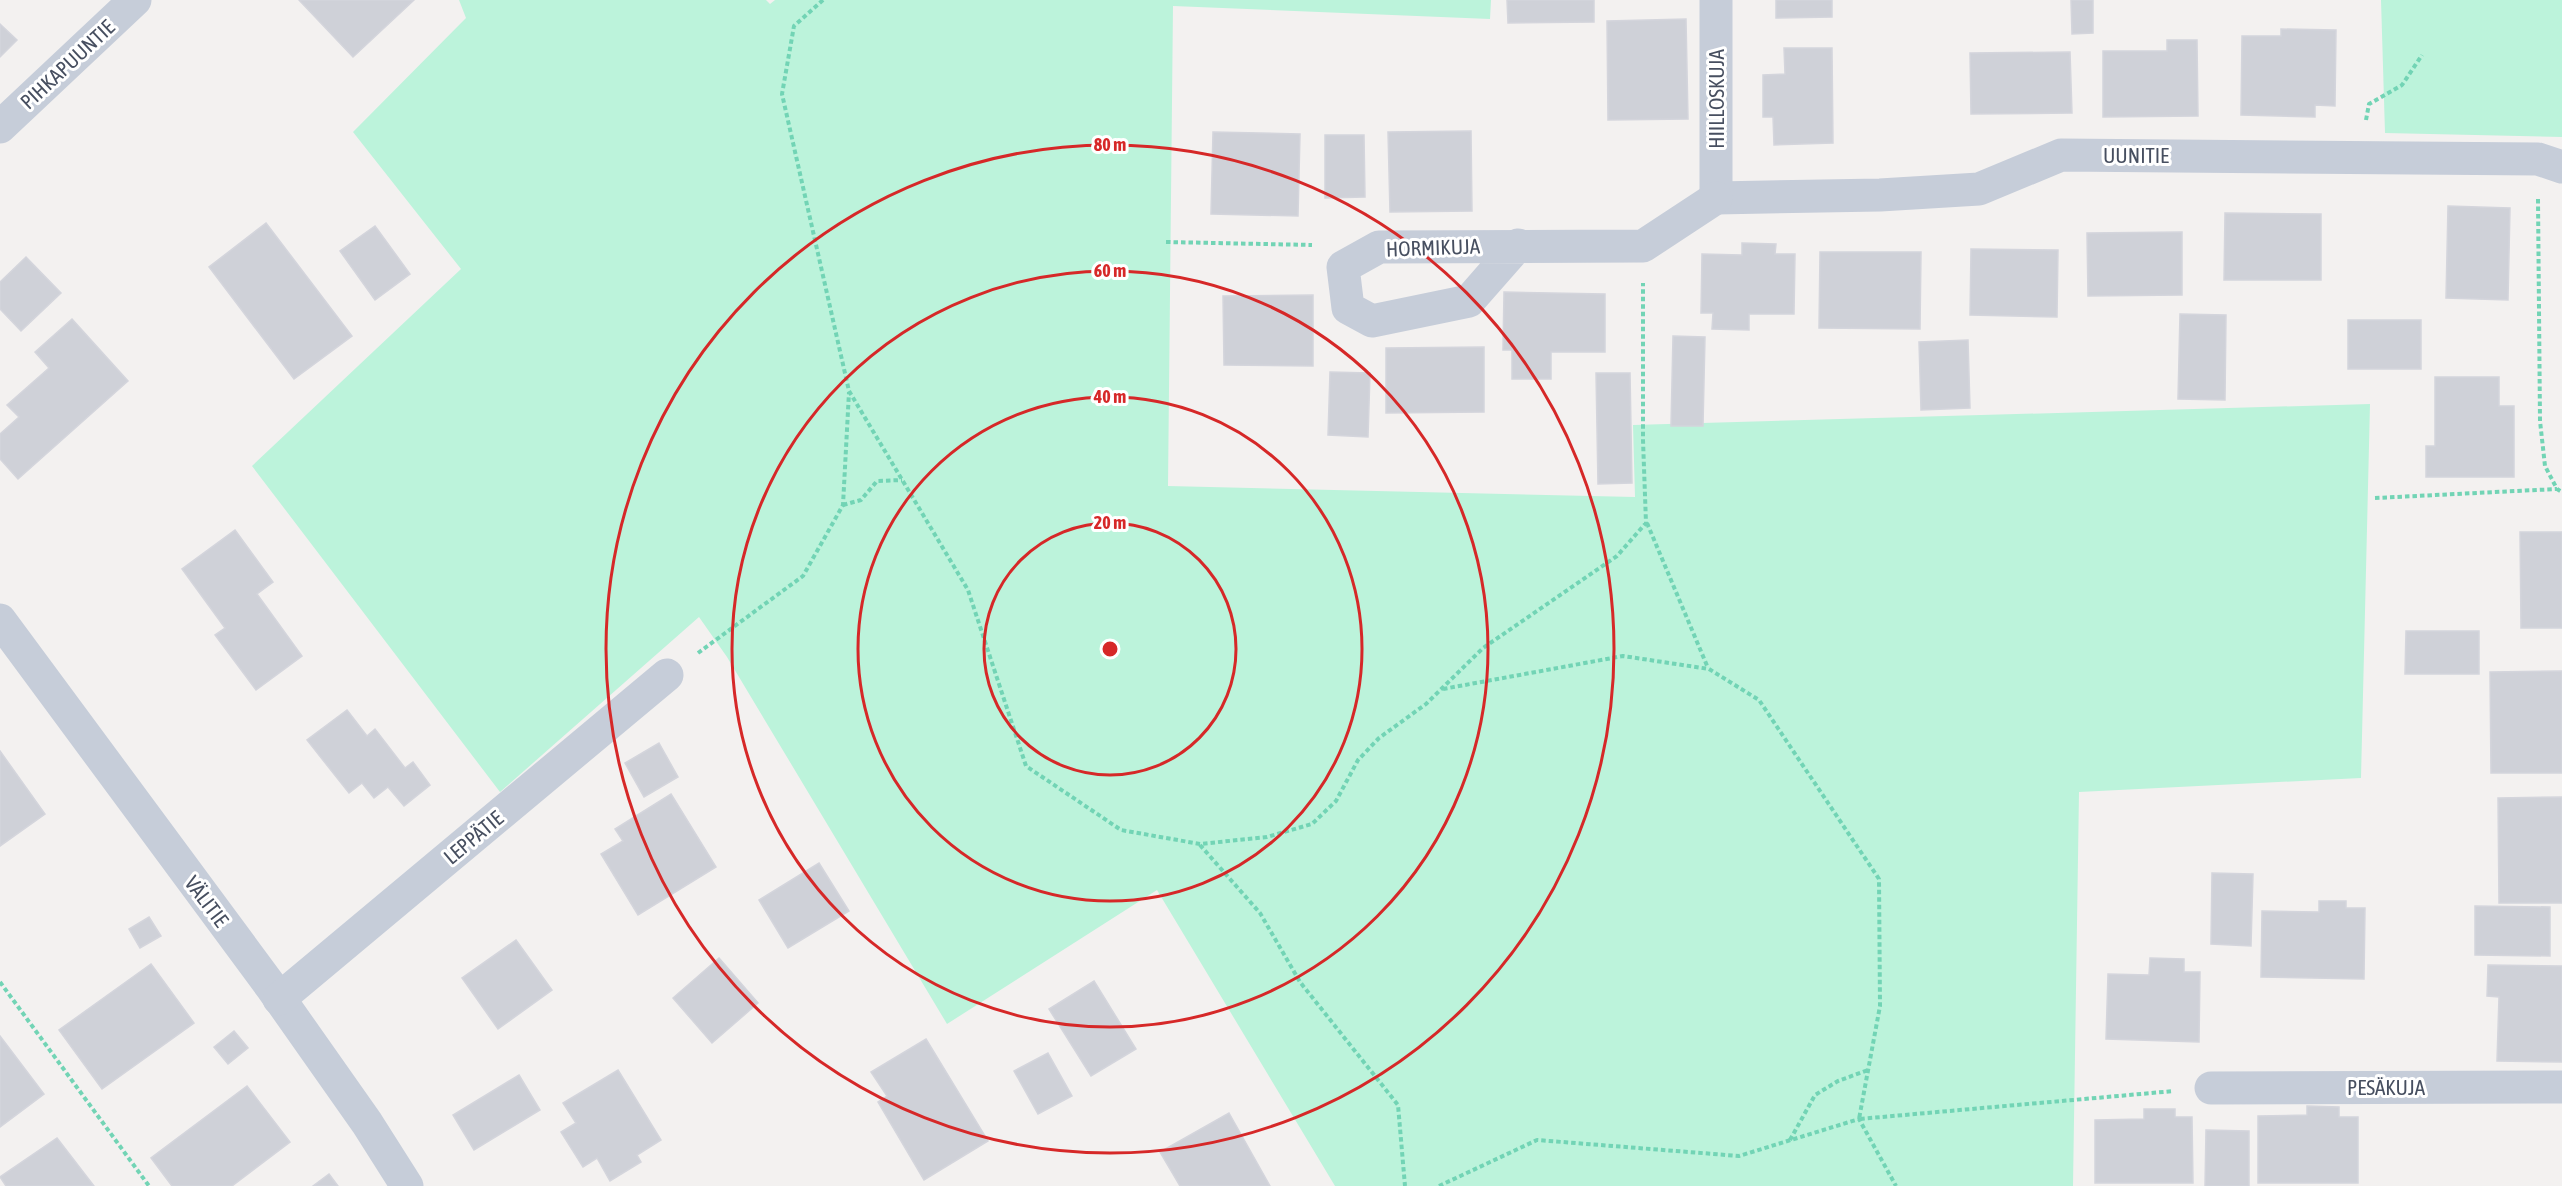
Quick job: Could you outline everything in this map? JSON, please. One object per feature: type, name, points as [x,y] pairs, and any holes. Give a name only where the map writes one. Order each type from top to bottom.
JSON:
[{"type":"street","name":"PIHKAPUUNTIE","points":[[0,127],[135,0]]},
{"type":"street","name":"HIILLOSKUJA","points":[[1716,0],[1716,198]]},
{"type":"street","name":"UUNITIE","points":[[1716,198],[1880,195],[1979,189],[2061,155],[2538,159],[2562,167]]},
{"type":"street","points":[[1643,246],[1716,198]]},
{"type":"street","name":"HORMIKUJA","points":[[1518,245],[1469,301],[1372,321],[1348,308],[1343,267],[1379,247],[1518,245],[1643,246]]},
{"type":"street","name":"VÄLITIE","points":[[0,620],[279,999],[367,1123],[407,1186]]},
{"type":"street","name":"LEPPÄTIE","points":[[279,999],[667,675]]},
{"type":"street","name":"PESÄKUJA","points":[[2211,1088],[2562,1087]]},
{"type":"path","points":[[667,675],[803,576],[843,505],[849,391],[782,94],[794,26],[823,0]]},
{"type":"path","points":[[2364,157],[2364,127],[2369,104],[2402,85],[2422,55]]},
{"type":"path","points":[[2534,190],[2539,202],[2540,422],[2545,466],[2557,489],[2562,492]]},
{"type":"path","points":[[1166,242],[1320,246]]},
{"type":"path","points":[[1643,246],[1643,440],[1646,523],[1709,669]]},
{"type":"path","points":[[849,391],[968,590],[1026,766],[1121,830],[1200,844],[1267,837],[1312,824],[1336,801],[1358,760],[1372,745],[1426,704],[1483,648],[1617,556],[1646,523]]},
{"type":"path","points":[[843,505],[861,500],[877,481],[902,480]]},
{"type":"path","points":[[2375,498],[2557,489]]},
{"type":"path","points":[[1442,689],[1623,656],[1709,669],[1759,700],[1879,879],[1880,1006],[1859,1119],[1896,1186]]},
{"type":"path","points":[[1200,844],[1260,913],[1300,982],[1398,1105],[1405,1186]]},
{"type":"path","points":[[0,982],[149,1186]]},
{"type":"path","points":[[1790,1140],[1815,1095],[1838,1081],[1868,1070]]},
{"type":"path","points":[[1439,1186],[1537,1140],[1739,1156],[1859,1119],[2211,1088]]},
{"type":"green space","points":[[459,0],[766,0],[770,4],[775,0],[1491,0],[1490,19],[1173,6],[1168,486],[1635,497],[1633,425],[2370,404],[2361,778],[2079,792],[2073,1186],[1335,1186],[1157,890],[947,1024],[727,657],[699,617],[500,792],[252,466],[461,269],[353,132],[466,18]]},
{"type":"green space","points":[[2381,0],[2562,0],[2562,137],[2385,133]]},
{"type":"building","points":[[299,0],[414,0],[353,57]]},
{"type":"building","points":[[1507,0],[1594,0],[1594,22],[1508,23]]},
{"type":"building","points":[[1776,0],[1832,0],[1832,17],[1776,18]]},
{"type":"building","points":[[2071,0],[2093,0],[2093,33],[2072,34]]},
{"type":"building","points":[[1686,19],[1688,119],[1608,120],[1607,21]]},
{"type":"building","points":[[0,24],[17,40],[0,57]]},
{"type":"building","points":[[2281,29],[2336,30],[2335,106],[2315,105],[2315,117],[2241,115],[2242,36],[2281,36]]},
{"type":"building","points":[[2167,40],[2197,40],[2198,116],[2103,117],[2103,51],[2167,51]]},
{"type":"building","points":[[1784,48],[1832,48],[1833,143],[1774,145],[1773,117],[1763,117],[1763,75],[1785,74]]},
{"type":"building","points":[[2070,52],[2072,113],[1971,114],[1970,53]]},
{"type":"building","points":[[1471,131],[1472,211],[1390,212],[1388,132]]},
{"type":"building","points":[[1213,132],[1300,134],[1298,216],[1211,214]]},
{"type":"building","points":[[1325,135],[1364,135],[1365,197],[1325,198]]},
{"type":"building","points":[[2448,206],[2510,208],[2508,300],[2446,298]]},
{"type":"building","points":[[2225,213],[2321,214],[2321,280],[2224,280]]},
{"type":"building","points":[[266,223],[352,336],[294,379],[209,267]]},
{"type":"building","points":[[375,226],[410,274],[375,300],[340,251]]},
{"type":"building","points":[[2182,232],[2182,295],[2088,296],[2087,233]]},
{"type":"building","points":[[1742,243],[1776,244],[1775,254],[1795,254],[1794,314],[1749,314],[1749,330],[1712,329],[1713,313],[1701,313],[1702,254],[1742,255]]},
{"type":"building","points":[[1971,249],[2058,250],[2057,317],[1970,315]]},
{"type":"building","points":[[1820,252],[1921,252],[1920,329],[1819,328]]},
{"type":"building","points":[[26,257],[61,293],[21,331],[0,309],[0,282]]},
{"type":"building","points":[[1504,292],[1605,294],[1605,352],[1551,352],[1551,379],[1512,379],[1512,350],[1503,350]]},
{"type":"building","points":[[1313,295],[1313,366],[1224,365],[1223,296]]},
{"type":"building","points":[[2180,314],[2226,315],[2225,400],[2178,399]]},
{"type":"building","points":[[72,319],[128,381],[18,479],[0,459],[0,434],[19,417],[7,405],[49,368],[35,352]]},
{"type":"building","points":[[2348,320],[2421,320],[2421,369],[2348,369]]},
{"type":"building","points":[[1673,336],[1705,337],[1703,426],[1671,426]]},
{"type":"building","points":[[1968,340],[1970,408],[1921,410],[1919,342]]},
{"type":"building","points":[[1484,347],[1484,412],[1386,413],[1386,348]]},
{"type":"building","points":[[1330,372],[1370,373],[1368,437],[1328,435]]},
{"type":"building","points":[[1596,373],[1630,373],[1632,483],[1598,484]]},
{"type":"building","points":[[2435,377],[2499,377],[2499,406],[2514,406],[2514,477],[2426,477],[2426,446],[2435,446]]},
{"type":"building","points":[[235,530],[273,582],[257,594],[302,656],[256,690],[215,635],[225,628],[182,569]]},
{"type":"building","points":[[2520,532],[2562,532],[2562,628],[2521,628]]},
{"type":"building","points":[[2406,631],[2479,631],[2479,674],[2405,674]]},
{"type":"building","points":[[2562,671],[2562,773],[2491,773],[2490,672]]},
{"type":"building","points":[[347,710],[367,736],[375,729],[405,768],[413,762],[430,785],[404,806],[388,787],[374,798],[362,783],[349,793],[307,740]]},
{"type":"building","points":[[659,743],[678,777],[644,797],[625,763]]},
{"type":"building","points":[[0,751],[45,814],[0,846]]},
{"type":"building","points":[[671,794],[716,867],[638,915],[601,854],[623,841],[615,829]]},
{"type":"building","points":[[2562,797],[2562,903],[2499,903],[2498,798]]},
{"type":"building","points":[[819,863],[849,911],[788,948],[759,900]]},
{"type":"building","points":[[2212,873],[2253,874],[2251,946],[2211,944]]},
{"type":"building","points":[[2319,901],[2346,901],[2346,908],[2365,908],[2364,979],[2261,977],[2262,911],[2319,912]]},
{"type":"building","points":[[2475,906],[2550,907],[2550,956],[2475,955]]},
{"type":"building","points":[[149,917],[161,936],[140,948],[129,929]]},
{"type":"building","points":[[516,940],[552,990],[498,1029],[462,978]]},
{"type":"building","points":[[719,958],[758,1003],[712,1043],[673,998]]},
{"type":"building","points":[[2150,958],[2184,959],[2184,972],[2200,972],[2199,1042],[2106,1039],[2108,974],[2149,975]]},
{"type":"building","points":[[151,964],[194,1023],[102,1089],[59,1030]]},
{"type":"building","points":[[2488,965],[2562,966],[2562,1062],[2497,1061],[2499,997],[2487,996]]},
{"type":"building","points":[[1094,981],[1136,1049],[1091,1076],[1049,1009]]},
{"type":"building","points":[[234,1031],[248,1048],[228,1064],[214,1047]]},
{"type":"building","points":[[0,1036],[44,1094],[0,1127]]},
{"type":"building","points":[[926,1039],[988,1141],[924,1180],[878,1102],[887,1096],[871,1072]]},
{"type":"building","points":[[1048,1053],[1072,1096],[1038,1114],[1014,1071]]},
{"type":"building","points":[[618,1070],[661,1140],[637,1155],[641,1162],[610,1181],[597,1158],[583,1167],[561,1132],[576,1123],[563,1103]]},
{"type":"building","points":[[519,1075],[540,1110],[474,1150],[453,1115]]},
{"type":"building","points":[[247,1086],[290,1142],[232,1186],[172,1186],[151,1158]]},
{"type":"building","points":[[2307,1106],[2339,1107],[2339,1117],[2358,1117],[2358,1183],[2258,1183],[2258,1116],[2307,1115]]},
{"type":"building","points":[[2144,1109],[2175,1109],[2175,1117],[2192,1117],[2193,1183],[2095,1183],[2095,1120],[2144,1119]]},
{"type":"building","points":[[1229,1113],[1270,1186],[1180,1186],[1160,1152]]},
{"type":"building","points":[[2206,1130],[2249,1131],[2249,1186],[2205,1186]]},
{"type":"building","points":[[57,1138],[94,1186],[6,1186],[0,1177]]},
{"type":"building","points":[[329,1174],[338,1186],[313,1186]]}]
